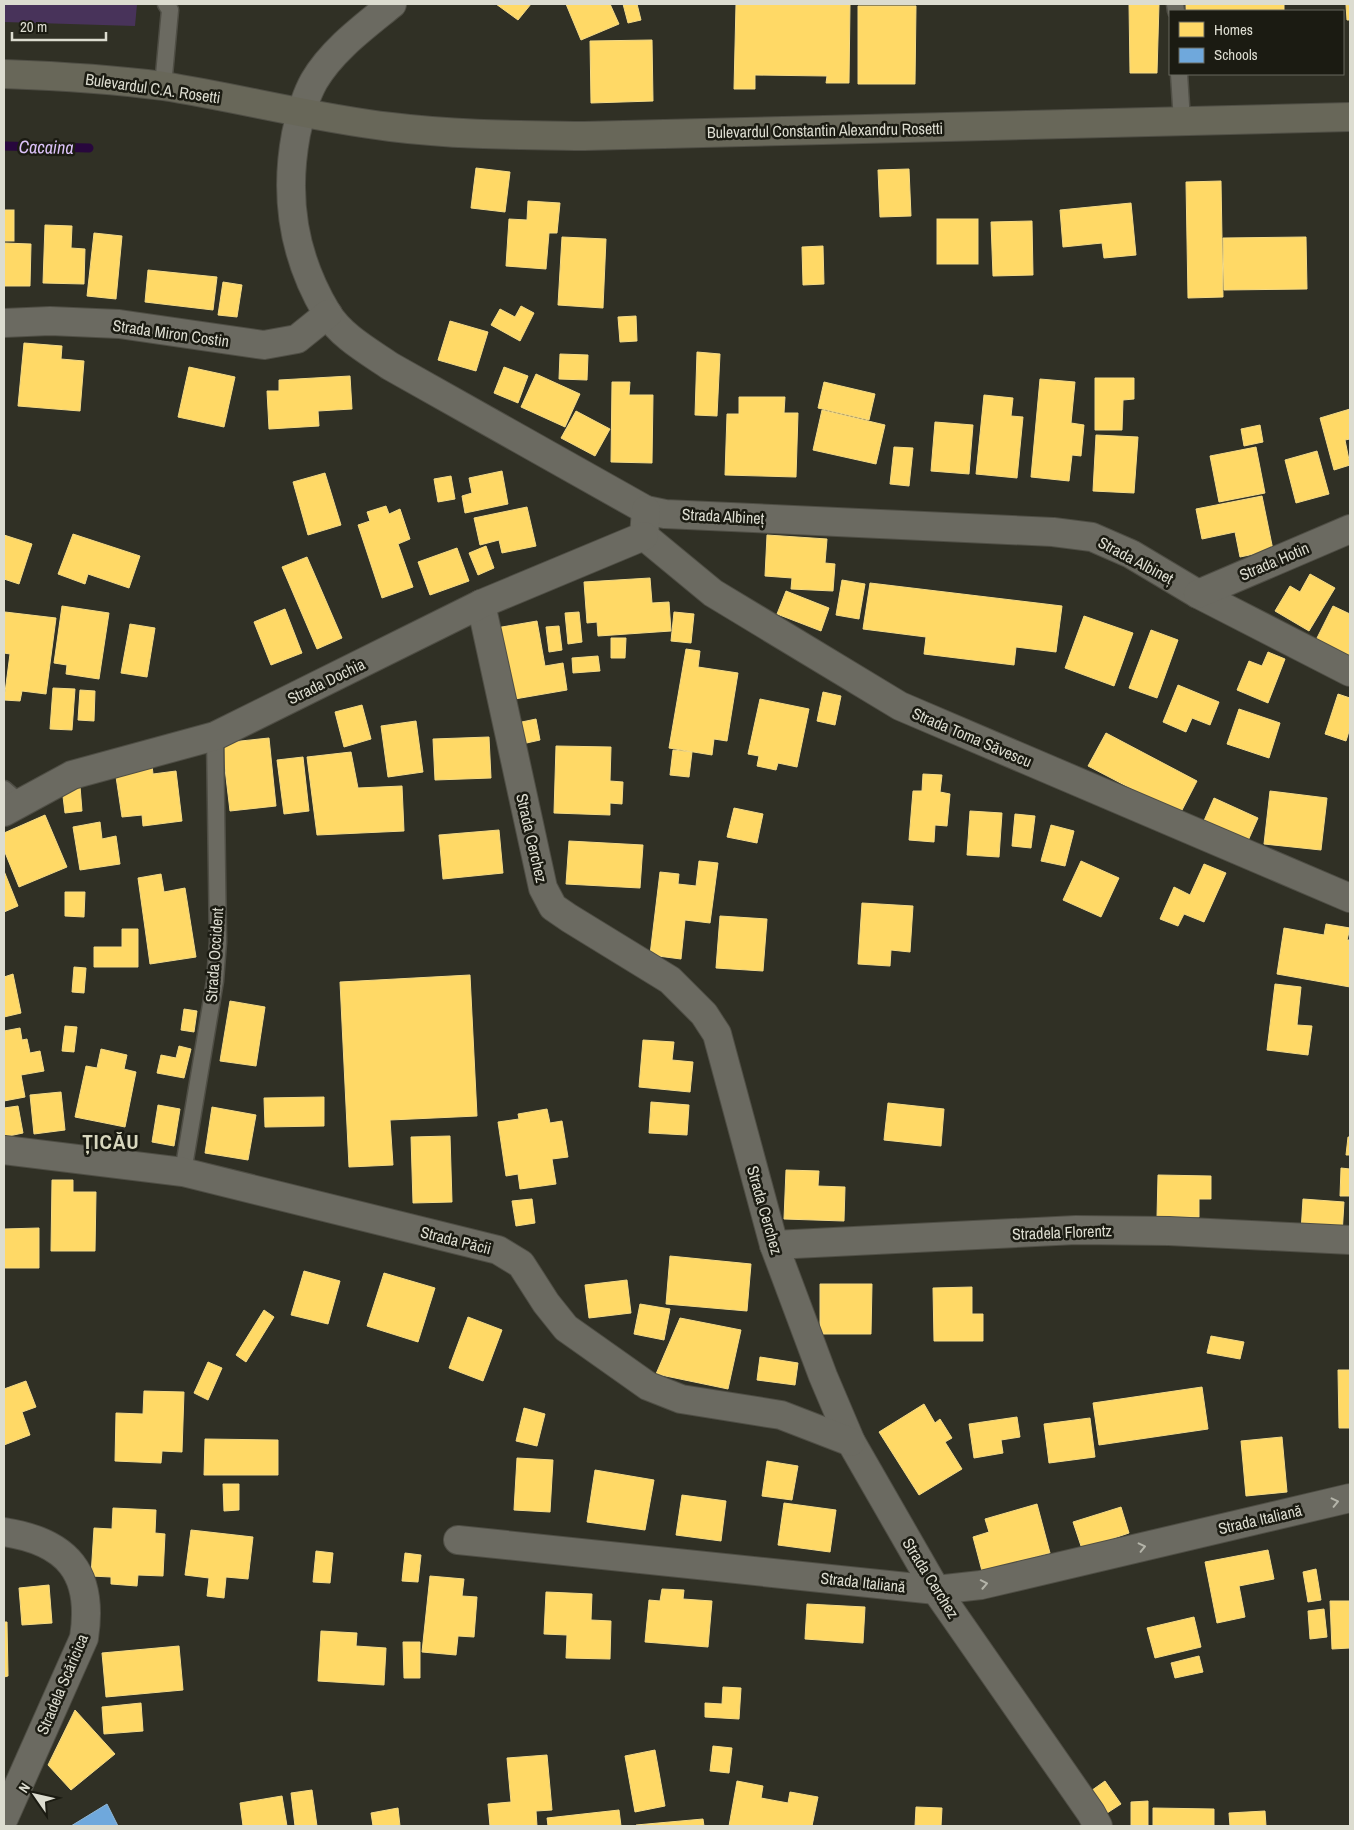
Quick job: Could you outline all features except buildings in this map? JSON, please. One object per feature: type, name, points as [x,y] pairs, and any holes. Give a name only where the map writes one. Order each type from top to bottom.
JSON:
[{"type":"main road","name":"Bulevardul C.A. Rosetti","points":[[4,74],[68,77],[163,86],[300,113]]},
{"type":"main road","name":"Bulevardul Constantin Alexandru Rosetti","points":[[300,113],[390,127],[474,135],[584,136],[1350,117]]},
{"type":"street","name":"Strada Albineț","points":[[392,4],[327,63],[314,82],[300,113],[290,167],[291,210],[299,253],[328,314],[356,343],[390,366],[645,523],[666,514],[1053,532],[1092,537],[1131,554],[1198,594],[1350,672]]},
{"type":"street","name":"Strada Miron Costin","points":[[4,323],[50,321],[119,324],[264,345],[297,339],[328,314]]},
{"type":"street","name":"Strada Dochia","points":[[9,801],[72,775],[215,736],[645,523]]},
{"type":"street","name":"Strada Toma Săvescu","points":[[645,523],[713,593],[900,706],[1350,898]]},
{"type":"street","name":"Strada Hotin","points":[[1198,594],[1350,529]]},
{"type":"street","name":"Strada Cerchez","points":[[481,604],[543,888],[554,906],[569,918],[670,980],[699,1008],[717,1034],[774,1245],[823,1376],[851,1442],[936,1590],[1091,1813],[1098,1826]]},
{"type":"street","name":"Strada Păcii","points":[[4,1150],[183,1172],[498,1250],[521,1264],[530,1274],[546,1303],[566,1328],[648,1386],[681,1399],[780,1415],[851,1442]]},
{"type":"street","name":"Stradela Florentz","points":[[774,1245],[1076,1230],[1169,1231],[1350,1240]]},
{"type":"street","name":"Strada Italiană","points":[[458,1540],[936,1590],[981,1585],[1350,1498]]},
{"type":"street","name":"Stradela Scăricica","points":[[4,1532],[41,1540],[74,1565],[85,1590],[87,1615],[84,1638],[4,1818]]},
{"type":"lane","points":[[163,86],[170,10],[166,4]]},
{"type":"lane","points":[[1179,75],[1182,121]]},
{"type":"lane","name":"Strada Occident","points":[[183,1172],[215,981],[218,942],[215,736]]},
{"type":"shaded area","points":[[4,4],[137,4],[135,26],[4,22]]},
{"type":"waterway","name":"Cacaina","points":[[4,146],[89,148]]},
{"type":"district","name":"ȚICĂU","points":[[111,1141]]}]
